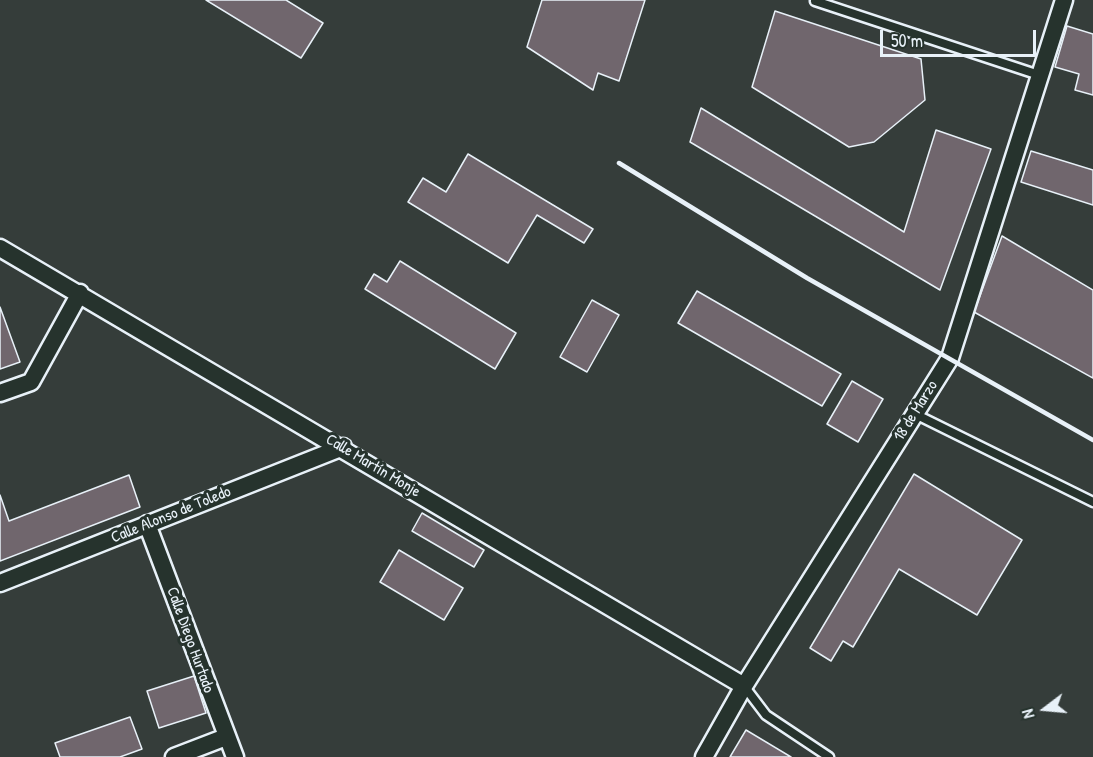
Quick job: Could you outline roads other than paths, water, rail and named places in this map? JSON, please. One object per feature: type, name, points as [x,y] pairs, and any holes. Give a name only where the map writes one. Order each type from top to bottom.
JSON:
[{"type":"street","name":"18 de Marzo","points":[[704,757],[744,687],[950,358],[1039,75],[1056,32],[1064,0]]},
{"type":"street","name":"18 de Marzo","points":[[1056,32],[1075,0]]},
{"type":"street","name":"Calle Martín Monje","points":[[0,248],[343,447],[744,687]]},
{"type":"street","points":[[0,393],[31,382],[80,293]]},
{"type":"street","name":"Calle Alonso de Toledo","points":[[0,583],[343,447]]},
{"type":"street","name":"Calle Diego Hurtado","points":[[147,524],[235,757]]},
{"type":"street","points":[[174,757],[226,737]]},
{"type":"lane","points":[[815,1],[1039,75]]},
{"type":"lane","points":[[915,414],[1093,502]]},
{"type":"lane","points":[[744,687],[766,715],[828,757]]},
{"type":"railway","points":[[619,163],[807,278],[1093,440]]}]
